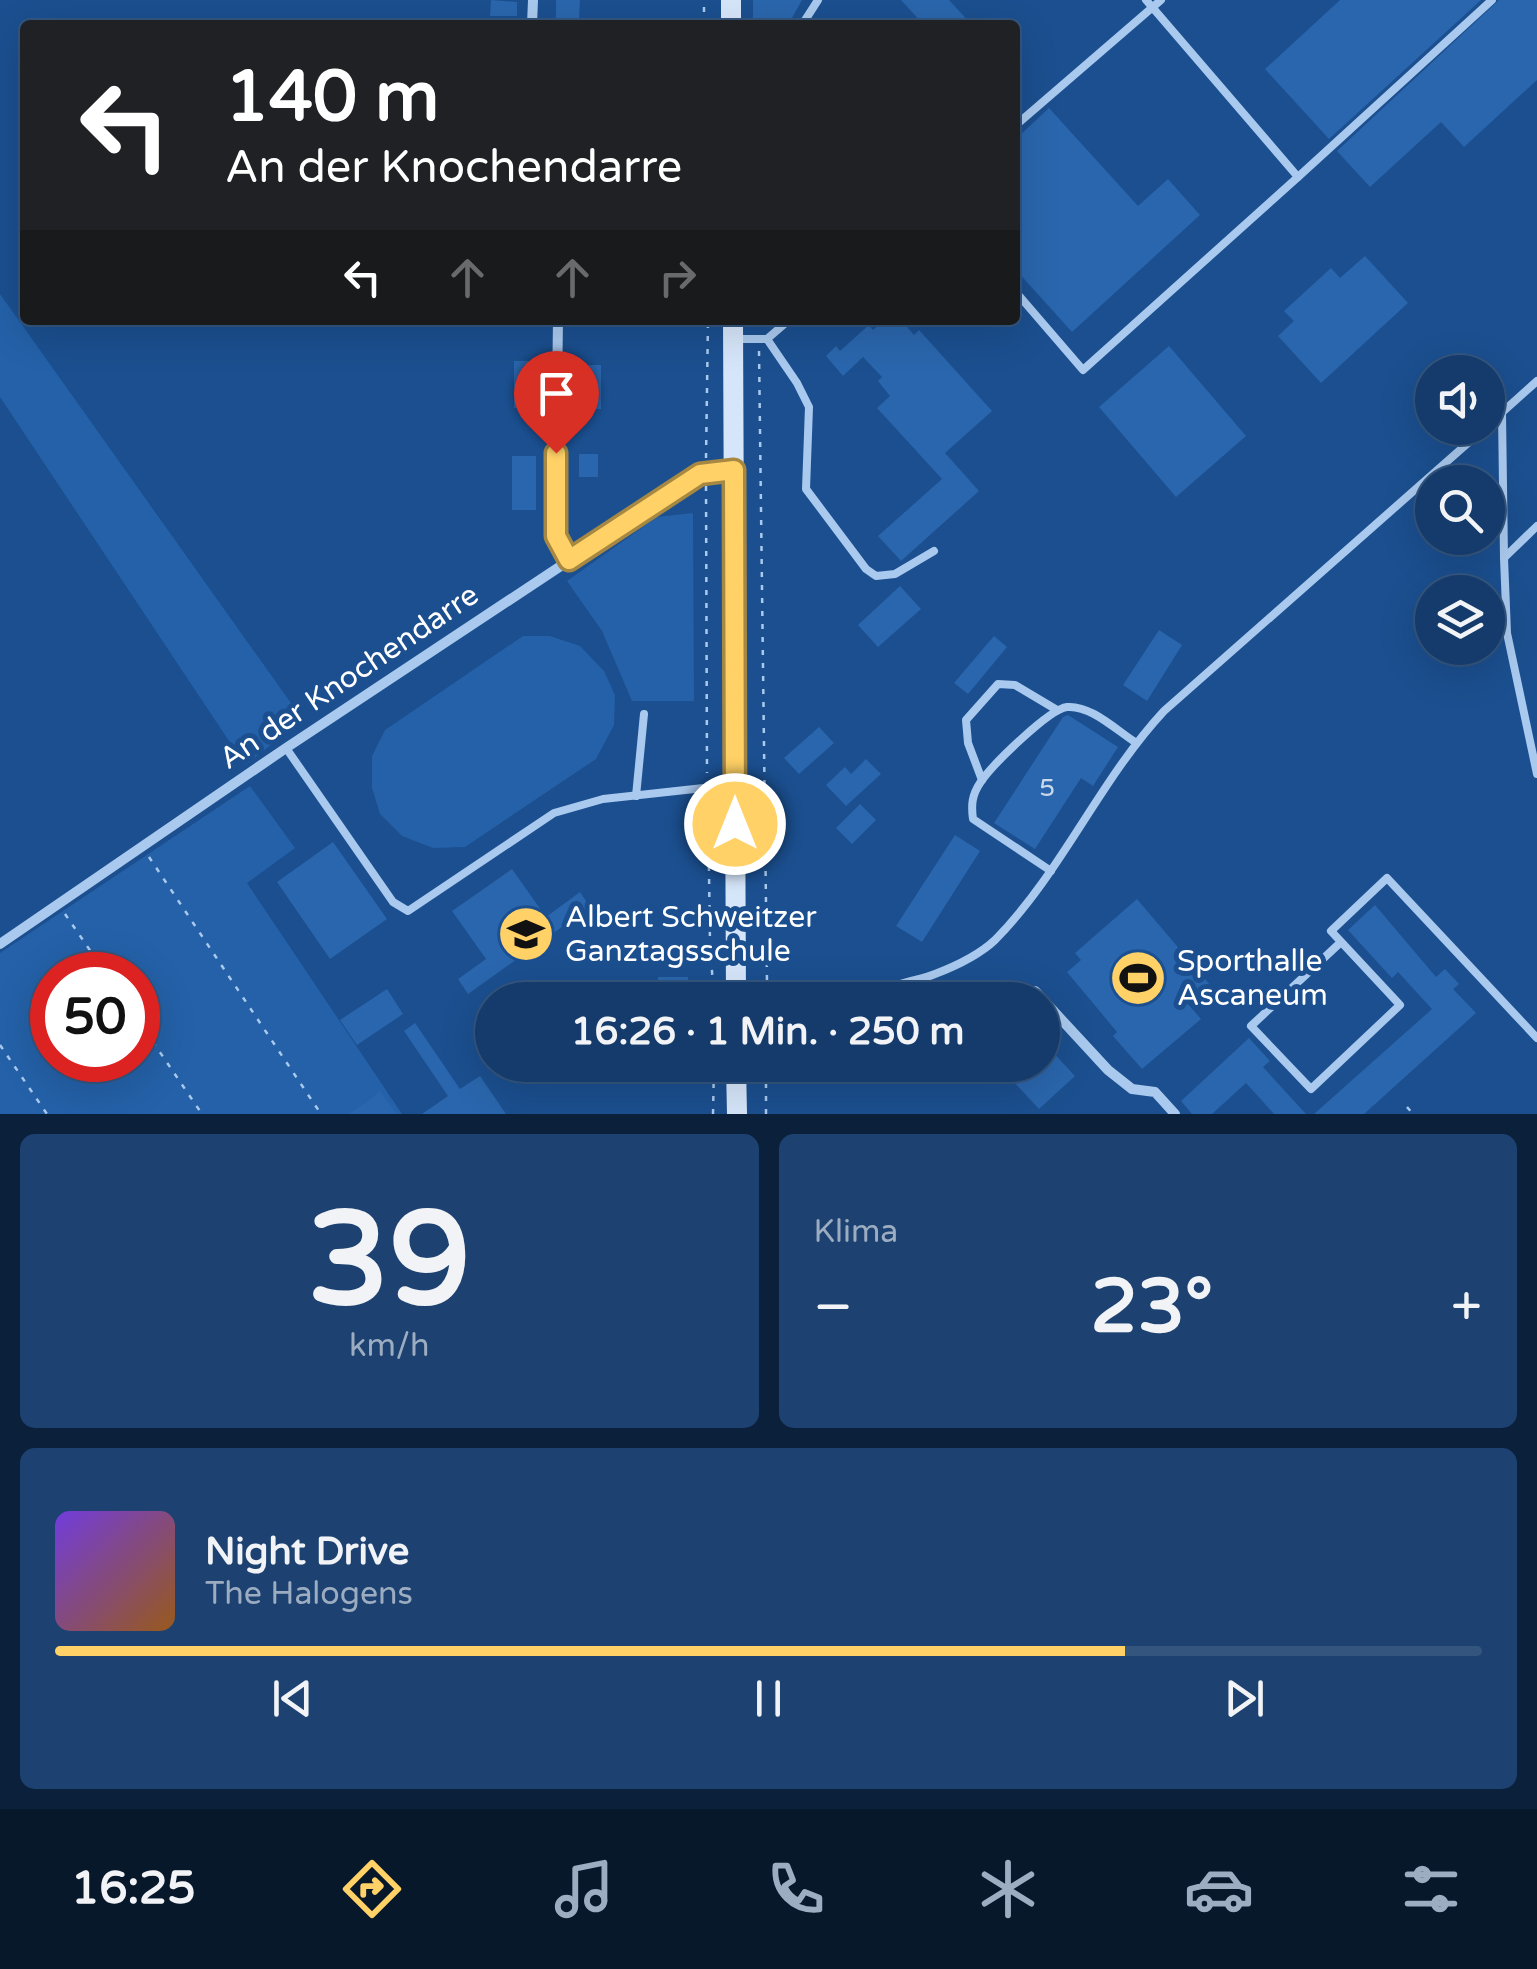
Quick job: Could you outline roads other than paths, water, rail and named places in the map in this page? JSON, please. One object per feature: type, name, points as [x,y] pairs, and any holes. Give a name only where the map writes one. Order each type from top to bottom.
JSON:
[{"type":"main road","points":[[733,329],[736,982]]},
{"type":"main road","points":[[736,1082],[737,1114]]},
{"type":"street","points":[[558,325],[556,536],[569,560]]},
{"type":"street","name":"An der Knochendarre","points":[[0,944],[569,560],[706,473],[734,470]]},
{"type":"street","points":[[1060,1017],[1108,1070],[1132,1089],[1155,1092],[1175,1114]]},
{"type":"lane","points":[[1020,121],[1149,4],[1161,0]]},
{"type":"lane","points":[[1020,297],[1083,370],[1492,0]]},
{"type":"lane","points":[[1149,4],[1298,177]]},
{"type":"lane","points":[[763,339],[782,325]]},
{"type":"lane","points":[[733,329],[763,339],[797,383],[809,408],[806,489],[866,569],[876,576],[895,574],[934,550]]},
{"type":"lane","points":[[1505,410],[1537,382]]},
{"type":"lane","points":[[907,982],[934,974],[993,942],[1050,871],[1135,742],[1164,711],[1465,445]]},
{"type":"lane","points":[[1502,445],[1507,632],[1537,774]]},
{"type":"lane","points":[[1504,558],[1537,526]]},
{"type":"lane","points":[[982,780],[968,744],[966,720],[998,684],[1016,685],[1057,710]]},
{"type":"lane","points":[[1050,871],[973,819],[971,802],[982,780],[1057,710],[1069,707],[1093,714],[1135,742]]},
{"type":"lane","points":[[636,796],[644,714]]},
{"type":"lane","points":[[286,748],[394,902],[408,911],[554,813],[603,799],[735,785]]},
{"type":"lane","points":[[1340,942],[1252,1026],[1310,1089],[1400,1005],[1330,931],[1387,878],[1537,1038]]},
{"type":"place","name":"Albert Schweitzer Ganztagsschule","points":[[526,934]]},
{"type":"place","name":"Sporthalle Ascaneum","points":[[1138,978]]}]
